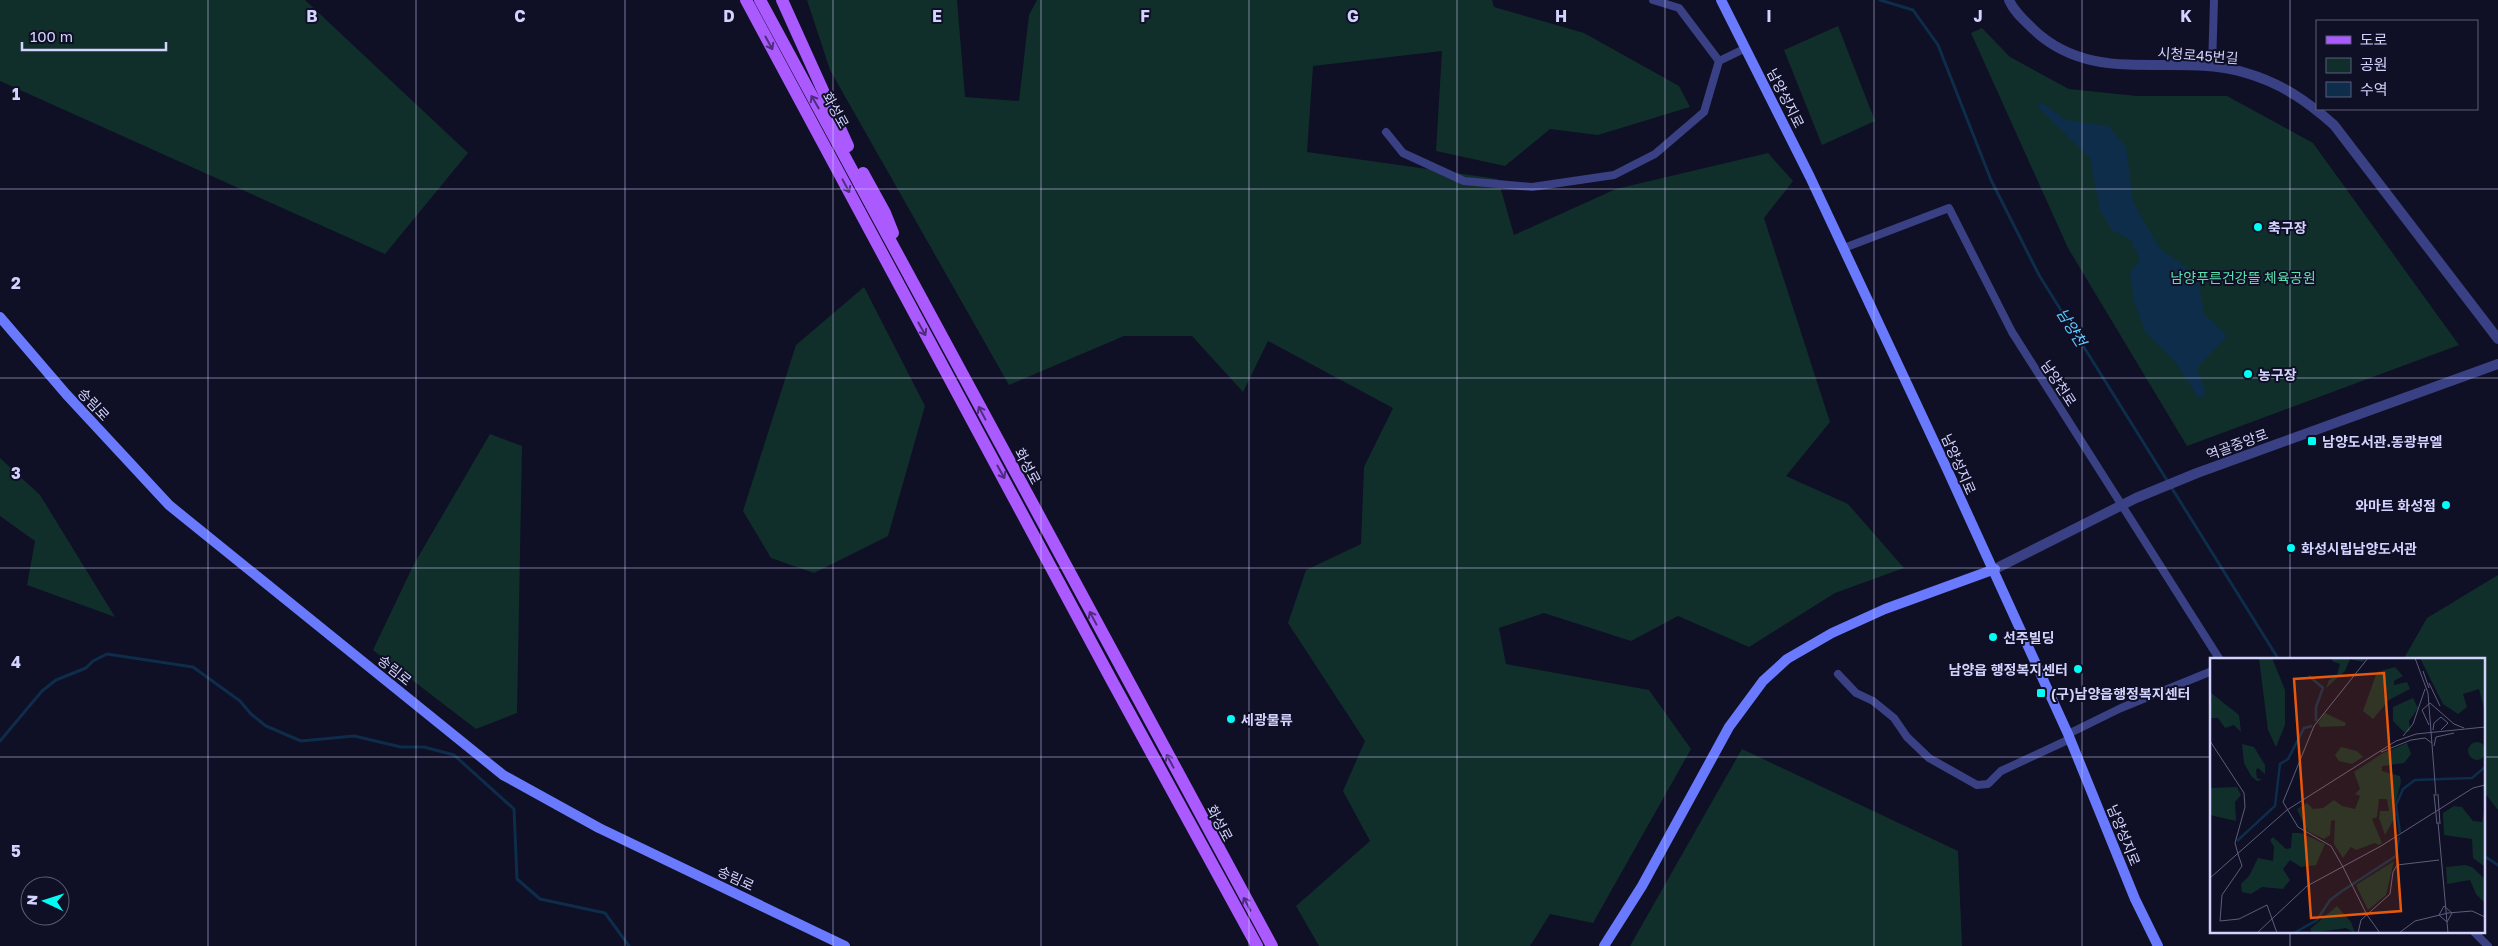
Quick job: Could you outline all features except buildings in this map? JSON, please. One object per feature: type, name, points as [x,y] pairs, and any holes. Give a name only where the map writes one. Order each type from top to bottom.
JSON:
[{"type":"main road","name":"화성로","points":[[746,0],[910,308],[1007,482],[1112,681],[1257,946]]},
{"type":"main road","name":"화성로","points":[[760,0],[912,284],[1272,946]]},
{"type":"main road","points":[[782,0],[848,147],[885,213],[912,284]]},
{"type":"main road","name":"남양성지로","points":[[1723,4],[1844,248],[1963,507],[1995,569],[2069,736],[2135,898],[2158,946]]},
{"type":"main road","name":"송림로","points":[[0,317],[66,394],[170,505],[503,775],[598,828],[845,946]]},
{"type":"main road","points":[[1604,946],[1642,886],[1729,727],[1763,681],[1787,659],[1832,634],[1885,609],[1995,569]]},
{"type":"street","points":[[1653,0],[1679,8],[1720,61]]},
{"type":"street","name":"시청로45번길","points":[[2009,0],[2013,9],[2045,40],[2086,61],[2118,65],[2212,67],[2245,73],[2275,83],[2306,100],[2316,109]]},
{"type":"street","points":[[2212,67],[2214,0]]},
{"type":"street","points":[[1386,132],[1403,153],[1464,182],[1532,187],[1614,175],[1656,154],[1704,112],[1720,61],[1746,48]]},
{"type":"street","name":"시청로45번길","points":[[2318,110],[2334,124],[2498,339]]},
{"type":"street","name":"남양천로","points":[[1844,248],[1949,208],[2012,332],[2219,658]]},
{"type":"street","name":"역골중앙로","points":[[1995,569],[2136,498],[2197,473],[2498,364]]},
{"type":"street","points":[[1838,674],[1856,693],[1873,702],[1894,718],[1907,737],[1929,758],[1977,785],[1988,784],[2001,771],[2121,708],[2210,672]]},
{"type":"street","points":[[2476,934],[2488,946]]},
{"type":"green space","points":[[0,0],[305,0],[468,153],[385,254],[0,81]]},
{"type":"green space","points":[[807,0],[957,0],[965,97],[1019,101],[1029,15],[1037,0],[1492,0],[1494,7],[1584,33],[1679,86],[1690,107],[1598,135],[1550,129],[1505,166],[1436,151],[1442,51],[1313,66],[1307,152],[1498,179],[1514,235],[1616,189],[1768,153],[1793,181],[1764,218],[1830,422],[1786,476],[1848,504],[1904,568],[1835,593],[1749,647],[1678,616],[1631,641],[1544,613],[1499,628],[1506,664],[1649,690],[1691,749],[1593,923],[1550,914],[1530,946],[1319,946],[1296,906],[1370,841],[1343,791],[1365,741],[1288,623],[1306,570],[1361,544],[1364,467],[1393,408],[1268,341],[1243,392],[1192,336],[1124,336],[1009,385],[830,70]]},
{"type":"green space","points":[[1838,26],[1875,121],[1822,145],[1784,50]]},
{"type":"green space","name":"남양푸른건강뜰 체육공원","points":[[1982,28],[2010,57],[2069,89],[2137,96],[2227,96],[2313,143],[2459,345],[2187,446],[2068,248],[1971,33]]},
{"type":"green space","points":[[864,287],[925,406],[888,536],[814,573],[771,558],[743,511],[796,345]]},
{"type":"green space","points":[[490,434],[522,446],[517,713],[476,729],[373,650],[414,564]]},
{"type":"green space","points":[[0,458],[40,495],[115,617],[27,585],[35,541],[0,516]]},
{"type":"green space","points":[[2498,575],[2498,810],[2486,795],[2486,658],[2404,658],[2427,618]]},
{"type":"green space","points":[[1742,749],[1958,851],[1962,946],[1630,946]]},
{"type":"water","points":[[2042,103],[2066,120],[2108,126],[2126,147],[2133,202],[2160,249],[2197,275],[2204,314],[2227,336],[2197,368],[2206,393],[2199,399],[2177,364],[2145,331],[2134,301],[2130,272],[2140,260],[2131,240],[2113,231],[2100,211],[2090,158],[2037,106]]},
{"type":"waterway","name":"남양천","points":[[1880,0],[1913,10],[1938,45],[1991,180],[2039,275],[2278,658]]},
{"type":"waterway","points":[[0,741],[42,691],[56,680],[86,668],[93,661],[107,654],[193,667],[240,701],[251,714],[266,726],[301,741],[354,736],[401,747],[424,747],[454,755],[514,809],[517,879],[540,899],[605,913],[629,946]]},
{"type":"waterway","name":"남양천","points":[[2486,857],[2498,865]]},
{"type":"place","name":"축구장","points":[[2258,227]]},
{"type":"place","name":"농구장","points":[[2248,374]]},
{"type":"place","name":"남양도서관.동광뷰엘","points":[[2312,441]]},
{"type":"place","name":"와마트 화성점","points":[[2446,505]]},
{"type":"place","name":"화성시립남양도서관","points":[[2291,548]]},
{"type":"place","name":"선주빌딩","points":[[1993,637]]},
{"type":"place","name":"남양읍 행정복지센터","points":[[2078,669]]},
{"type":"place","name":"(구)남양읍행정복지센터","points":[[2041,693]]},
{"type":"place","name":"세광물류","points":[[1231,719]]}]
